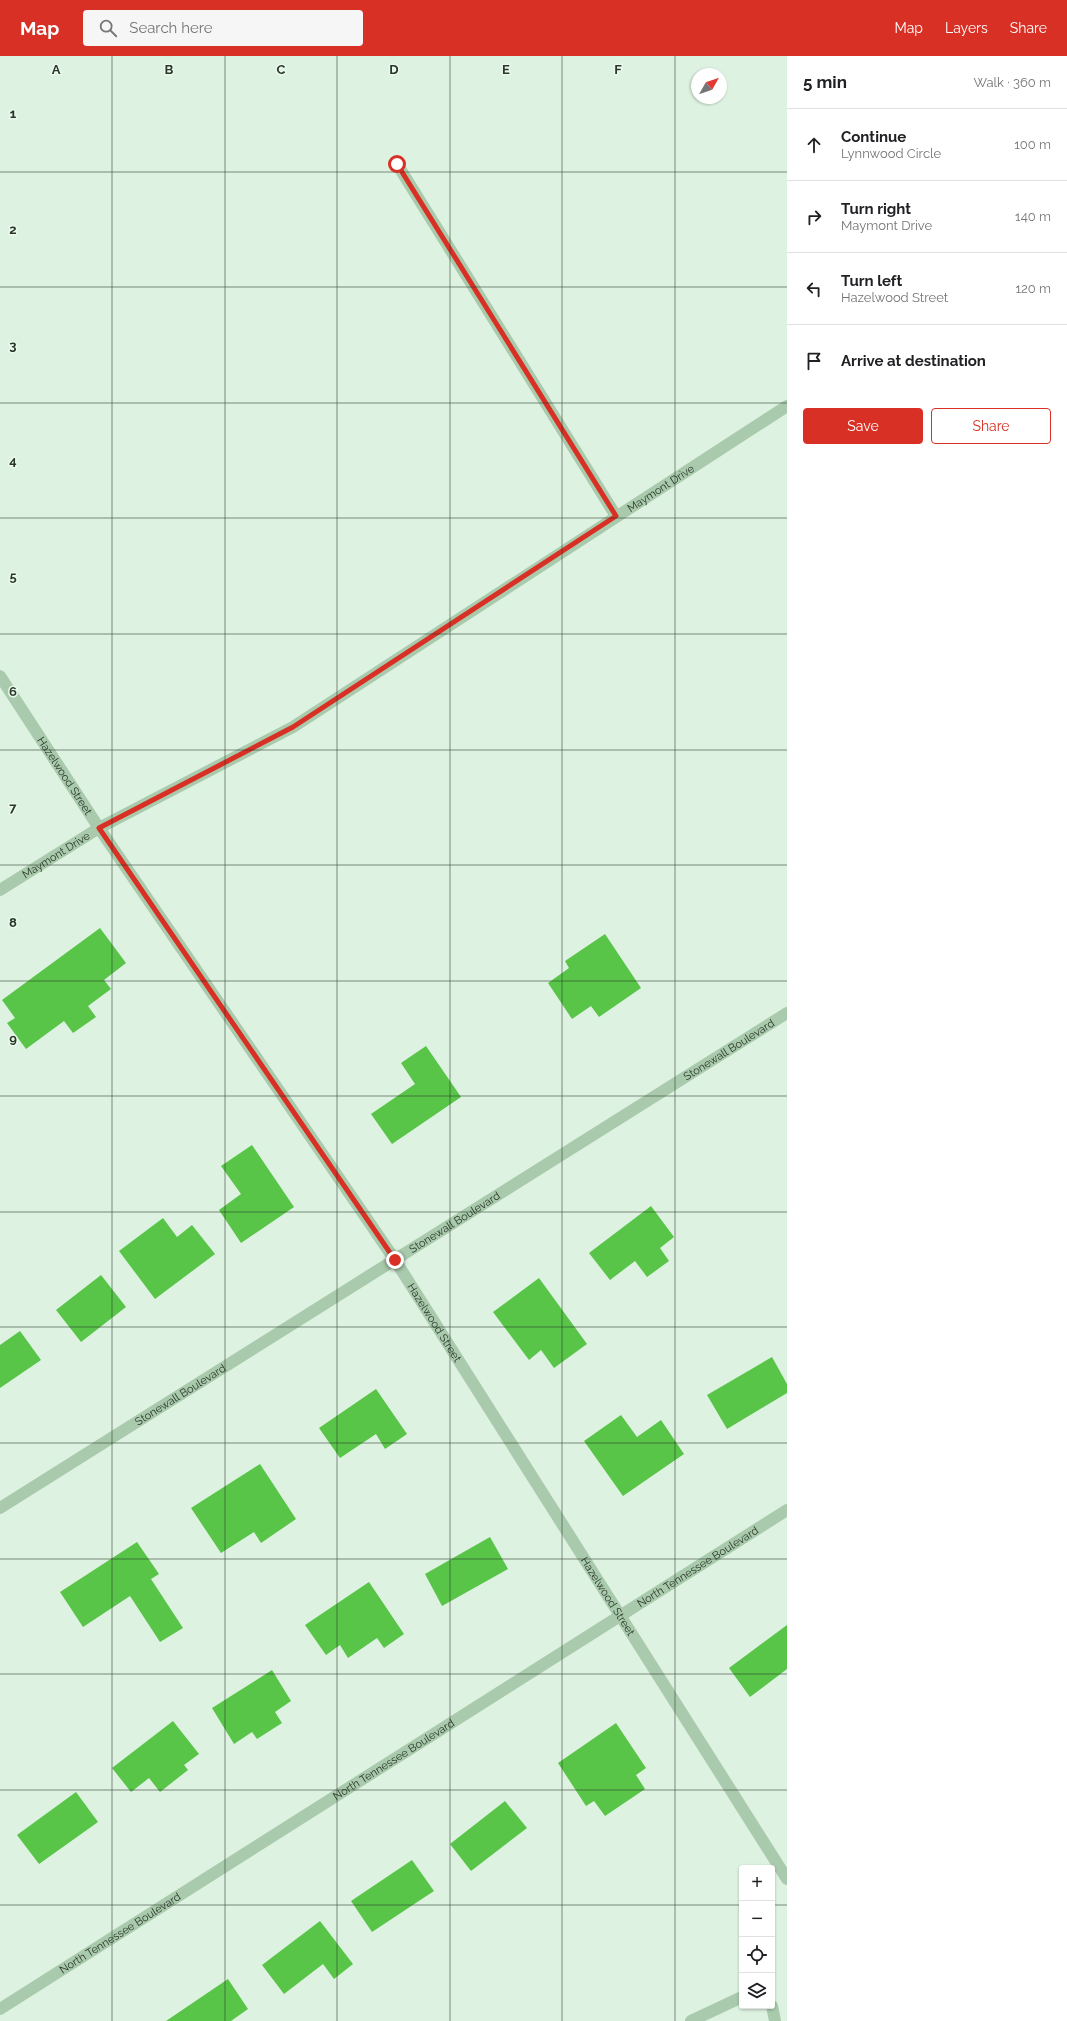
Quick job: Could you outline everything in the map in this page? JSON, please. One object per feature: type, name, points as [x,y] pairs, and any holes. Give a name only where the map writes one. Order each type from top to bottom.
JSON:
[{"type":"street","points":[[397,164],[616,516]]},
{"type":"street","name":"Maymont Drive","points":[[0,890],[99,828],[293,727],[787,406]]},
{"type":"street","name":"Hazelwood Street","points":[[0,676],[99,828],[395,1260],[787,1879]]},
{"type":"street","name":"Stonewall Boulevard","points":[[0,1508],[787,1013]]},
{"type":"street","name":"North Tennessee Boulevard","points":[[0,2009],[787,1510]]},
{"type":"street","points":[[691,2021],[739,1997]]},
{"type":"street","points":[[773,2009],[775,2021]]},
{"type":"building","points":[[100,928],[126,963],[104,980],[111,989],[88,1006],[96,1017],[73,1033],[64,1021],[26,1049],[7,1023],[15,1018],[2,1000]]},
{"type":"building","points":[[605,934],[641,988],[599,1017],[591,1006],[572,1019],[548,983],[569,968],[565,961]]},
{"type":"building","points":[[426,1046],[461,1097],[392,1144],[371,1114],[415,1084],[401,1063]]},
{"type":"building","points":[[252,1145],[294,1207],[241,1243],[219,1210],[241,1194],[221,1166]]},
{"type":"building","points":[[651,1206],[674,1237],[660,1248],[669,1261],[647,1277],[635,1261],[610,1280],[589,1253]]},
{"type":"building","points":[[163,1218],[177,1237],[192,1225],[215,1254],[155,1299],[119,1251]]},
{"type":"building","points":[[101,1275],[126,1307],[81,1342],[56,1310]]},
{"type":"building","points":[[539,1278],[587,1344],[554,1368],[541,1350],[529,1360],[493,1312]]},
{"type":"building","points":[[20,1331],[41,1360],[0,1388],[0,1345]]},
{"type":"building","points":[[772,1357],[787,1384],[787,1393],[727,1429],[707,1395]]},
{"type":"building","points":[[376,1389],[407,1434],[385,1449],[376,1434],[340,1458],[319,1428]]},
{"type":"building","points":[[621,1415],[637,1437],[661,1420],[684,1454],[623,1496],[584,1441]]},
{"type":"building","points":[[260,1464],[296,1519],[261,1543],[254,1532],[221,1553],[191,1508]]},
{"type":"building","points":[[490,1537],[508,1569],[442,1606],[425,1574]]},
{"type":"building","points":[[137,1542],[159,1574],[151,1579],[183,1628],[160,1642],[130,1596],[83,1627],[60,1592]]},
{"type":"building","points":[[369,1582],[404,1634],[384,1648],[377,1638],[348,1658],[340,1645],[326,1655],[305,1625]]},
{"type":"building","points":[[787,1625],[787,1669],[750,1697],[729,1668]]},
{"type":"building","points":[[272,1670],[291,1701],[275,1712],[282,1723],[257,1739],[252,1732],[234,1744],[212,1708]]},
{"type":"building","points":[[173,1721],[199,1754],[184,1765],[188,1770],[160,1792],[149,1778],[131,1792],[112,1768]]},
{"type":"building","points":[[616,1723],[646,1768],[636,1775],[645,1789],[605,1816],[594,1801],[586,1806],[558,1763]]},
{"type":"building","points":[[76,1792],[98,1822],[39,1864],[17,1835]]},
{"type":"building","points":[[505,1801],[527,1828],[471,1871],[450,1844]]},
{"type":"building","points":[[412,1860],[434,1891],[372,1932],[351,1901]]},
{"type":"building","points":[[320,1921],[353,1964],[334,1979],[323,1964],[284,1994],[262,1965]]},
{"type":"building","points":[[228,1979],[248,2009],[231,2021],[166,2021]]},
{"type":"route","points":[[395,1260],[99,828],[293,727],[616,516],[397,164]]}]
